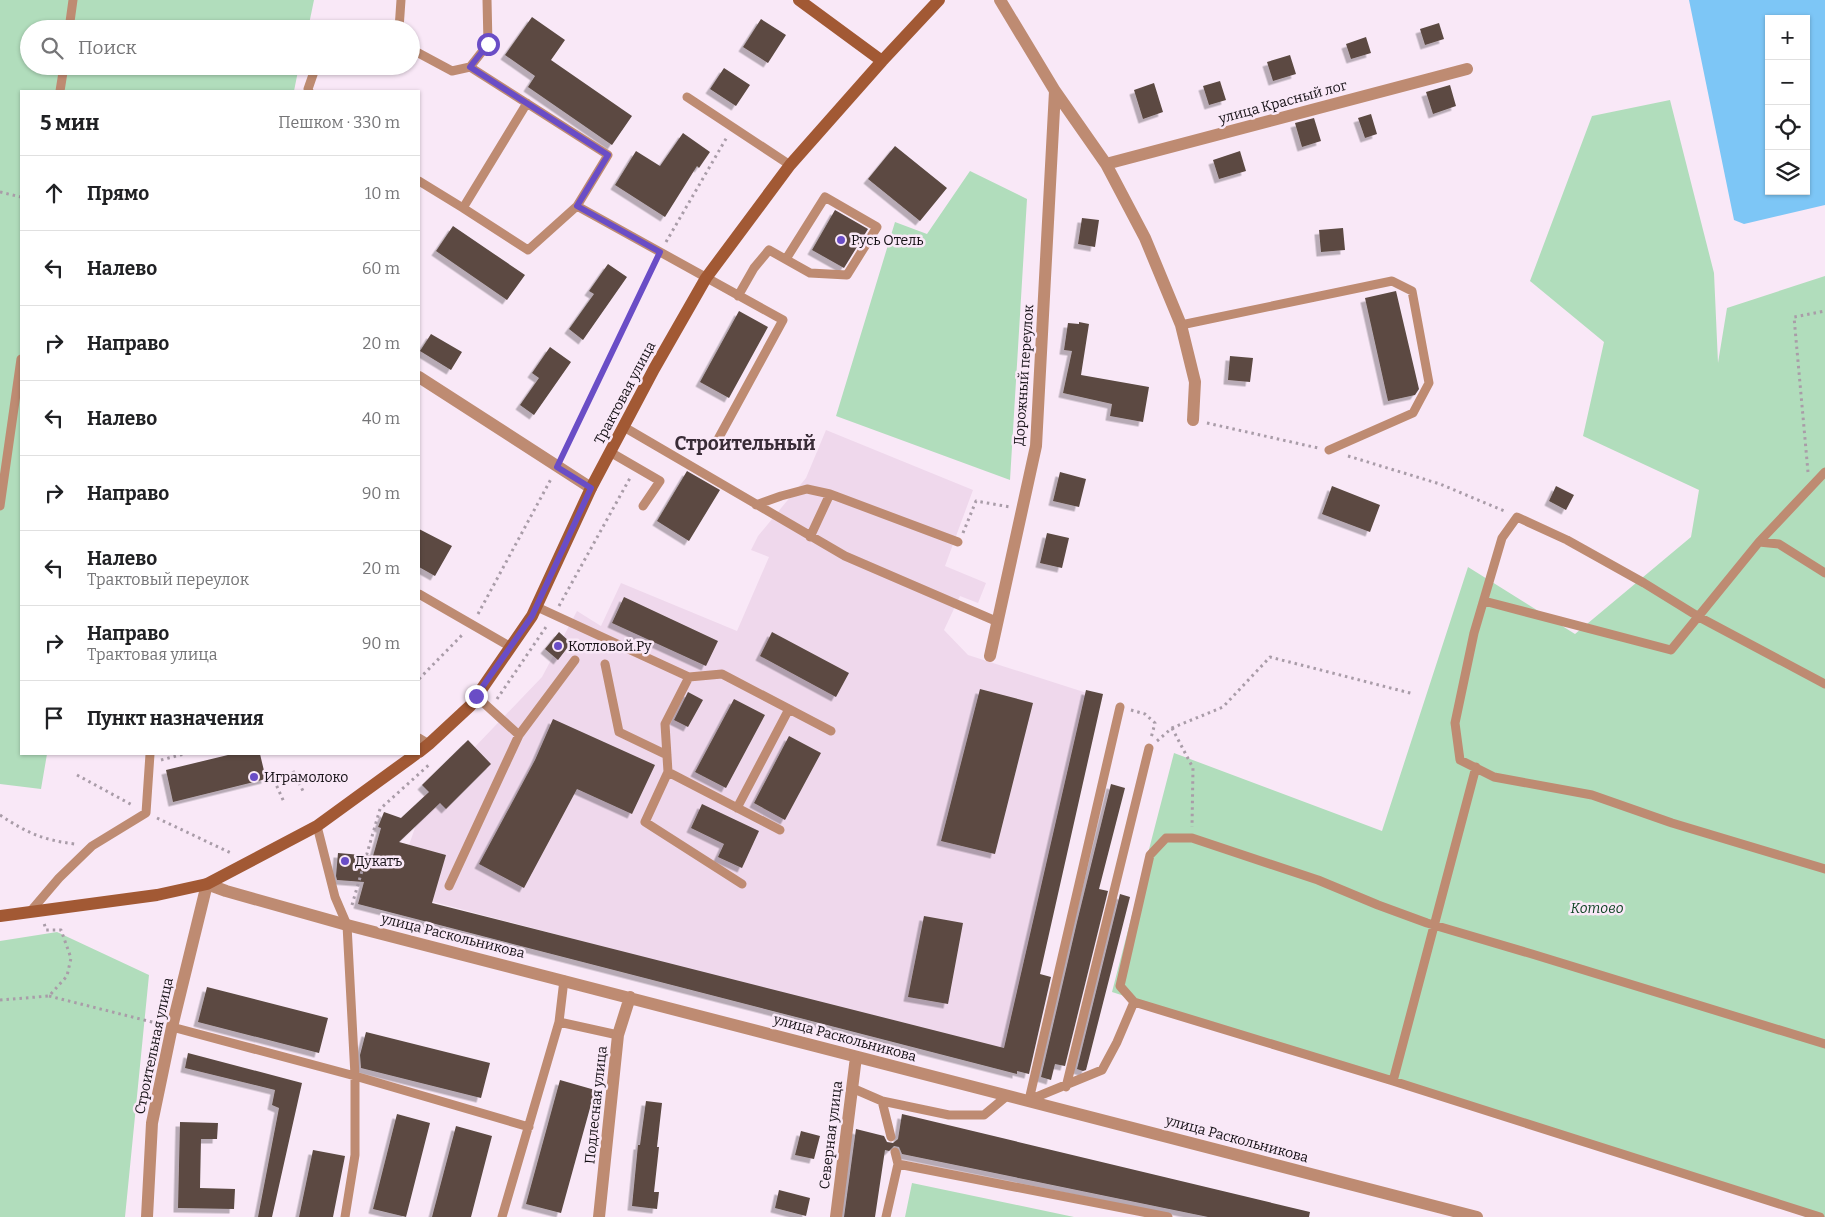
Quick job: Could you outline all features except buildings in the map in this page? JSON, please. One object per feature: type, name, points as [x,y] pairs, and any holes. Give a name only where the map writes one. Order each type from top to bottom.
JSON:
[{"type":"main road","points":[[799,0],[882,60]]},
{"type":"main road","name":"Трактовая улица","points":[[421,747],[470,706],[532,616],[591,488],[706,278],[790,165],[882,60],[939,0]]},
{"type":"main road","name":"Трактовая улица","points":[[312,829],[410,755]]},
{"type":"main road","points":[[0,916],[157,895],[207,884],[312,829]]},
{"type":"street","points":[[1000,0],[1055,91],[1106,164],[1145,238],[1181,325],[1195,382],[1193,420]]},
{"type":"street","name":"улица Красный лог","points":[[1106,164],[1467,69]]},
{"type":"street","name":"Дорожный переулок","points":[[990,656],[1036,446],[1055,91]]},
{"type":"street","points":[[420,378],[591,488]]},
{"type":"street","name":"улица Раскольникова","points":[[207,884],[347,925],[1477,1217]]},
{"type":"street","name":"Строительная улица","points":[[147,1217],[152,1123],[172,1027],[207,884]]},
{"type":"street","name":"Подлесная улица","points":[[599,1217],[618,1035],[630,997]]},
{"type":"street","name":"Северная улица","points":[[836,1217],[856,1057]]},
{"type":"lane","points":[[70,20],[73,0]]},
{"type":"lane","points":[[399,20],[400,0]]},
{"type":"lane","points":[[420,54],[452,71],[470,67],[488,44],[487,0]]},
{"type":"lane","points":[[420,182],[528,250],[577,206],[608,155],[470,67]]},
{"type":"lane","points":[[60,90],[63,75]]},
{"type":"lane","points":[[308,90],[313,75]]},
{"type":"lane","points":[[687,97],[790,165]]},
{"type":"lane","points":[[463,208],[526,103]]},
{"type":"lane","points":[[738,296],[754,268],[769,250],[810,273],[847,275],[877,227],[825,197],[786,259]]},
{"type":"lane","points":[[577,206],[783,320],[717,441]]},
{"type":"lane","points":[[1181,325],[1392,282],[1412,292],[1429,383],[1413,413],[1328,450]]},
{"type":"lane","points":[[0,506],[20,367]]},
{"type":"lane","points":[[624,427],[845,556],[998,622]]},
{"type":"lane","points":[[610,452],[660,482],[643,506]]},
{"type":"lane","points":[[1484,601],[1671,650],[1759,542],[1825,472]]},
{"type":"lane","points":[[756,505],[807,489],[830,494],[958,542]]},
{"type":"lane","points":[[810,537],[830,494]]},
{"type":"lane","points":[[1825,684],[1699,617],[1644,582],[1567,540],[1516,516],[1502,538],[1474,633],[1454,723],[1460,760],[1494,777],[1592,795],[1672,823],[1825,869]]},
{"type":"lane","points":[[1759,542],[1779,544],[1825,573]]},
{"type":"lane","points":[[420,595],[510,647]]},
{"type":"lane","points":[[537,607],[689,678],[722,674],[831,731]]},
{"type":"lane","points":[[449,886],[519,735],[575,660]]},
{"type":"lane","points":[[605,664],[619,732],[667,755]]},
{"type":"lane","points":[[689,678],[665,724],[668,772],[645,822],[742,884]]},
{"type":"lane","points":[[476,696],[519,735]]},
{"type":"lane","points":[[1030,1100],[1120,707]]},
{"type":"lane","points":[[737,808],[789,709]]},
{"type":"lane","points":[[1066,1087],[1148,748]]},
{"type":"lane","points":[[35,911],[59,878],[92,846],[146,812],[150,755]]},
{"type":"lane","points":[[1393,1081],[1476,768]]},
{"type":"lane","points":[[668,772],[780,830]]},
{"type":"lane","points":[[312,829],[335,898],[347,925],[355,1076],[355,1155],[345,1217]]},
{"type":"lane","points":[[1820,1217],[1393,1081],[1134,1002],[1120,986],[1150,854],[1166,838],[1192,838],[1318,880],[1378,905],[1435,925],[1825,1044]]},
{"type":"lane","points":[[502,1217],[560,1022],[564,980]]},
{"type":"lane","points":[[1030,1100],[1066,1087],[1102,1070],[1117,1042],[1134,1002]]},
{"type":"lane","points":[[560,1022],[618,1035]]},
{"type":"lane","points":[[172,1027],[355,1076],[529,1127]]},
{"type":"lane","points":[[852,1088],[882,1101],[949,1115],[984,1115],[1008,1095]]},
{"type":"lane","points":[[882,1101],[891,1137]]},
{"type":"lane","points":[[886,1217],[898,1164],[895,1152]]},
{"type":"lane","points":[[898,1164],[1168,1217]]},
{"type":"path","points":[[420,678],[472,625],[557,467],[660,252],[733,128]]},
{"type":"path","points":[[0,192],[20,197]]},
{"type":"path","points":[[1810,489],[1794,317],[1825,311]]},
{"type":"path","points":[[1193,420],[1328,450],[1440,484],[1516,516]]},
{"type":"path","points":[[958,542],[976,501],[1022,509]]},
{"type":"path","points":[[1148,748],[1172,728],[1223,707],[1270,657],[1414,694]]},
{"type":"path","points":[[1120,707],[1145,714],[1155,723],[1148,748]]},
{"type":"path","points":[[1172,728],[1193,768],[1192,838]]},
{"type":"path","points":[[148,764],[180,755]]},
{"type":"path","points":[[293,771],[303,791]]},
{"type":"path","points":[[77,774],[146,812],[249,862]]},
{"type":"path","points":[[274,780],[284,802]]},
{"type":"path","points":[[0,815],[27,833],[56,842],[92,846]]},
{"type":"path","points":[[35,911],[46,930],[61,930],[71,958],[67,976],[49,996]]},
{"type":"path","points":[[0,1000],[49,996],[172,1027]]},
{"type":"shaded area","points":[[826,430],[973,490],[945,566],[986,583],[978,603],[960,596],[944,630],[968,655],[1090,694],[1009,1055],[393,891],[425,799],[542,677],[577,611],[601,626],[621,583],[737,631],[769,557],[751,550],[758,536],[806,478]]},
{"type":"green space","points":[[0,0],[314,0],[310,20],[20,20],[20,75],[297,75],[294,90],[20,90],[20,755],[47,755],[41,789],[0,784]]},
{"type":"green space","name":"Котово","points":[[1670,100],[1714,273],[1718,363],[1727,308],[1825,276],[1825,1217],[1808,1217],[1112,992],[1174,753],[1382,831],[1468,567],[1575,634],[1691,537],[1699,490],[1583,436],[1604,342],[1530,281],[1592,116]]},
{"type":"green space","points":[[970,171],[1027,199],[1010,480],[836,416],[895,222],[927,234]]},
{"type":"green space","points":[[57,932],[149,975],[125,1217],[0,1217],[0,941]]},
{"type":"green space","points":[[912,1183],[1074,1217],[905,1217]]},
{"type":"water","points":[[1689,0],[1825,0],[1825,205],[1744,224],[1734,220]]},
{"type":"place","name":"Русь Отель","points":[[841,240]]},
{"type":"place","name":"Котловой.Ру","points":[[558,646]]},
{"type":"place","name":"Играмолоко","points":[[254,777]]},
{"type":"place","name":"Дукатъ","points":[[345,861]]},
{"type":"district","name":"Строительный","points":[[745,443]]},
{"type":"route","points":[[476,696],[532,616],[591,488],[557,467],[660,252],[577,206],[608,155],[470,67],[488,44]]}]
